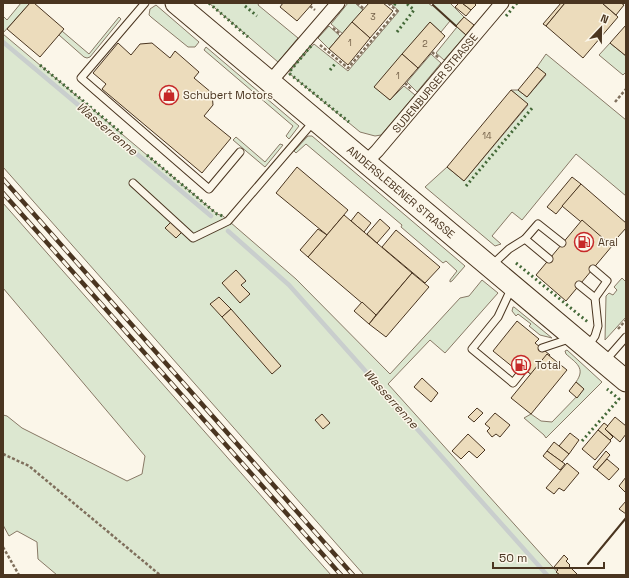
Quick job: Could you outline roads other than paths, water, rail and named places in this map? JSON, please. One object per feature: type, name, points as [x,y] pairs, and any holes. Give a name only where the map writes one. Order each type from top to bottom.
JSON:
[{"type":"main road","name":"ANDERSLEBENER STRASSE","points":[[176,3],[626,381]]},
{"type":"street","points":[[270,82],[338,3]]},
{"type":"street","name":"SUDENBURGER STRASSE","points":[[366,162],[377,151],[502,3]]},
{"type":"lane","points":[[145,3],[81,78],[209,189],[240,152]]},
{"type":"lane","points":[[133,183],[193,238],[228,221],[316,120]]},
{"type":"lane","points":[[490,267],[509,249],[525,238],[538,224],[562,243]]},
{"type":"lane","points":[[525,238],[549,259]]},
{"type":"lane","points":[[542,348],[580,343],[595,336],[598,326],[595,298],[607,281],[593,269]]},
{"type":"lane","points":[[512,285],[498,317],[472,349],[513,383],[524,369]]},
{"type":"lane","points":[[579,285],[595,298]]},
{"type":"lane","points":[[604,362],[626,337]]},
{"type":"waterway","name":"Wasserrenne","points":[[3,42],[211,216]]},
{"type":"waterway","name":"Wasserrenne","points":[[228,231],[289,285],[547,575]]},
{"type":"railway","points":[[3,179],[353,575]]},
{"type":"railway","points":[[3,193],[341,575]]},
{"type":"place","name":"Schubert Motors","points":[[169,95]]},
{"type":"place","name":"Aral","points":[[584,242]]},
{"type":"place","name":"Total","points":[[521,365]]}]
